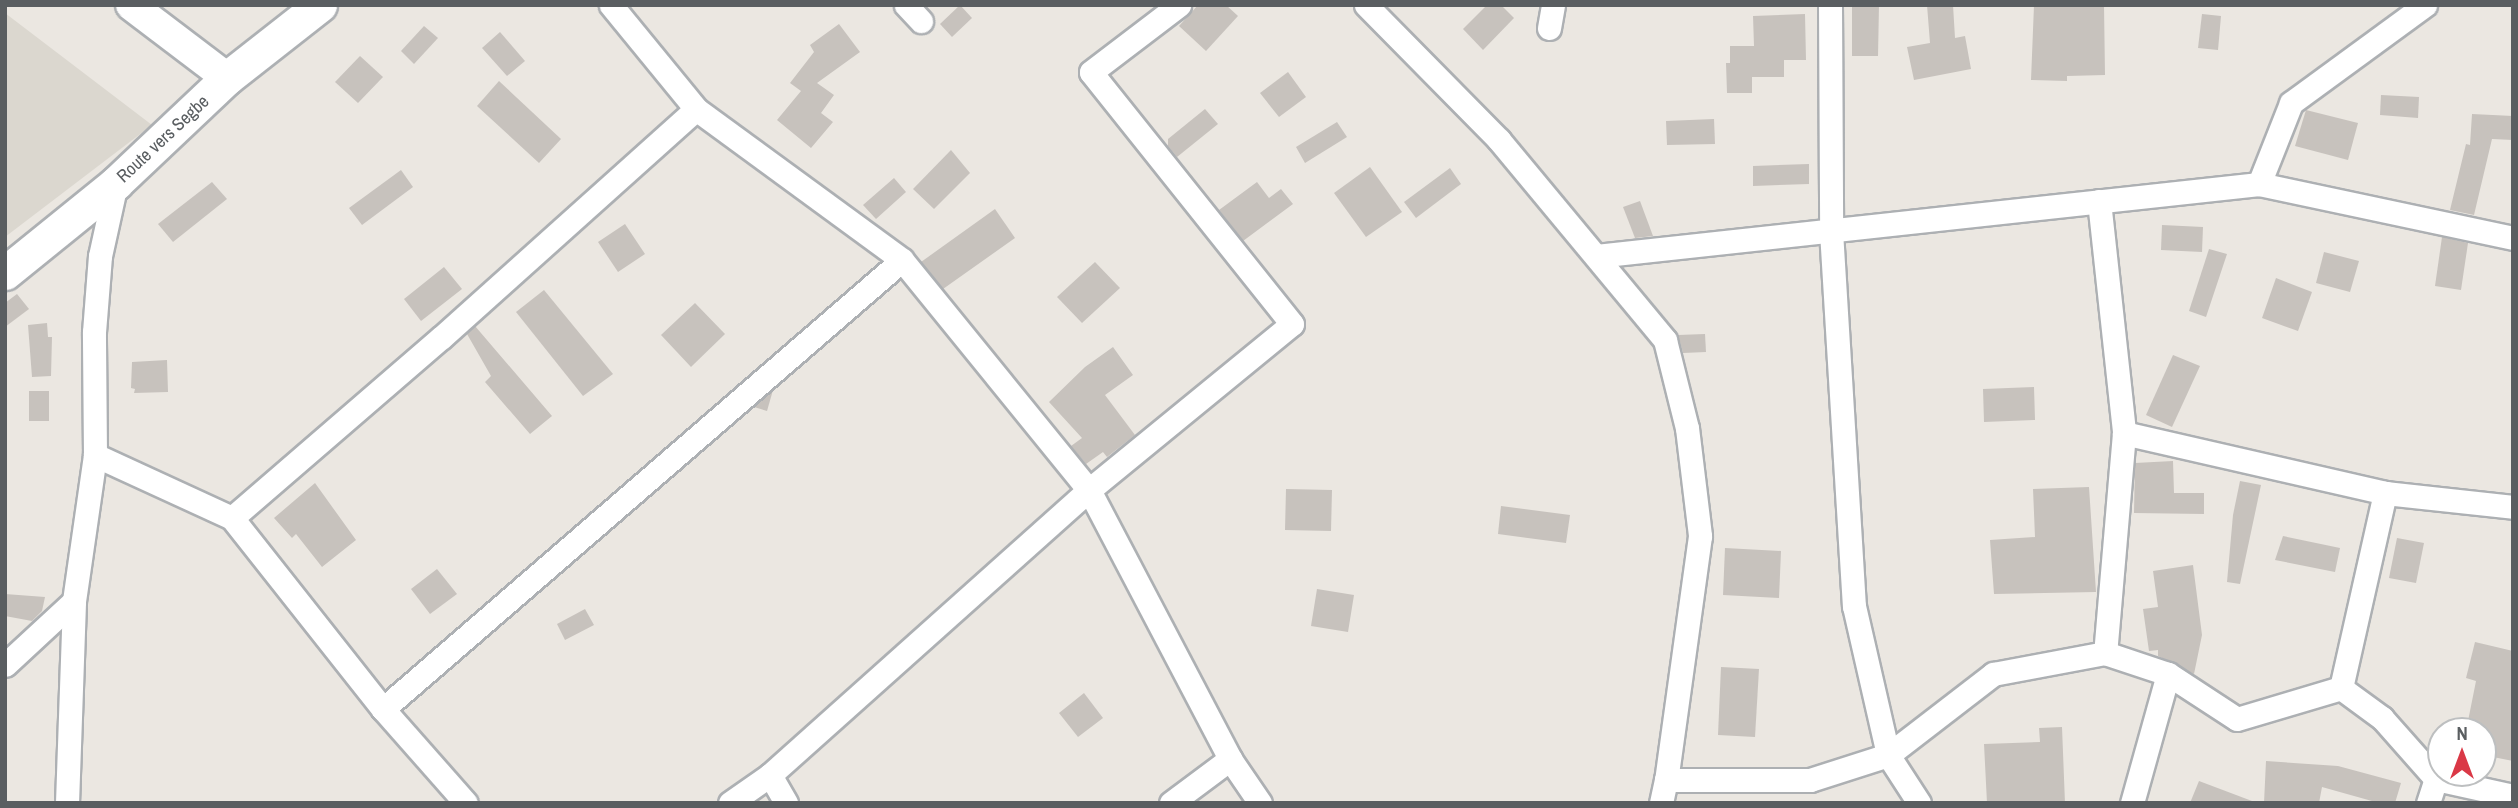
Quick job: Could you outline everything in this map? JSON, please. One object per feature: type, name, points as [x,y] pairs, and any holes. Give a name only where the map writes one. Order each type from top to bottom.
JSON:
[{"type":"main road","name":"Route vers Segbe","points":[[5,273],[116,183],[227,78],[320,5]]},
{"type":"street","points":[[131,5],[227,78]]},
{"type":"street","points":[[611,5],[696,108],[902,260],[1089,490],[1230,759],[1260,803]]},
{"type":"street","points":[[730,803],[770,775],[1089,490],[1292,324],[1091,72],[1179,5]]},
{"type":"street","points":[[1366,5],[1499,141],[1664,340],[1687,428],[1700,536],[1663,792],[1810,780],[1888,755],[1993,674],[2105,653],[2168,674],[2237,719],[2341,688]]},
{"type":"street","points":[[1549,28],[1553,5]]},
{"type":"street","points":[[1830,5],[1831,231],[1854,606],[1888,755],[1919,803]]},
{"type":"street","points":[[2259,184],[2291,103],[2425,5]]},
{"type":"street","points":[[232,518],[442,337],[696,108]]},
{"type":"street","points":[[67,803],[74,601],[95,455],[94,332],[99,269],[116,183]]},
{"type":"street","points":[[1596,256],[2259,184],[2513,239]]},
{"type":"street","points":[[2099,201],[2124,433],[2105,653]]},
{"type":"street","points":[[383,709],[902,260]]},
{"type":"street","points":[[2124,433],[2385,493],[2513,508]]},
{"type":"street","points":[[95,455],[232,518],[383,709],[466,803]]},
{"type":"street","points":[[2341,688],[2385,493]]},
{"type":"street","points":[[5,665],[74,601]]},
{"type":"street","points":[[2132,803],[2168,674]]},
{"type":"street","points":[[2341,688],[2382,718],[2427,769]]},
{"type":"street","points":[[1171,803],[1230,759]]},
{"type":"street","points":[[770,775],[786,803]]},
{"type":"street","points":[[2472,787],[2513,796]]},
{"type":"shaded area","points":[[5,13],[152,125],[5,237]]},
{"type":"building","points":[[960,5],[972,18],[952,37],[940,24]]},
{"type":"building","points":[[1198,5],[1226,5],[1238,16],[1206,51],[1179,26]]},
{"type":"building","points":[[1487,5],[1501,5],[1514,18],[1483,50],[1463,29]]},
{"type":"building","points":[[1852,5],[1879,5],[1878,56],[1852,56]]},
{"type":"building","points":[[1927,5],[1953,5],[1955,38],[1965,36],[1971,69],[1914,80],[1907,47],[1930,43]]},
{"type":"building","points":[[2034,5],[2104,5],[2105,75],[2067,76],[2067,81],[2031,80]]},
{"type":"building","points":[[1805,14],[1806,60],[1784,60],[1784,77],[1752,77],[1752,93],[1727,93],[1726,63],[1730,63],[1730,46],[1754,46],[1753,16]]},
{"type":"building","points":[[2202,14],[2221,16],[2218,50],[2198,48]]},
{"type":"building","points":[[839,24],[860,52],[817,83],[834,95],[821,113],[833,122],[811,148],[777,120],[801,91],[790,83],[814,52],[810,45]]},
{"type":"building","points":[[424,26],[438,38],[414,64],[401,51]]},
{"type":"building","points":[[500,32],[525,61],[507,76],[482,48]]},
{"type":"building","points":[[360,56],[383,77],[358,103],[335,82]]},
{"type":"building","points":[[1288,72],[1306,97],[1279,117],[1260,93]]},
{"type":"building","points":[[499,81],[561,139],[539,163],[477,106]]},
{"type":"building","points":[[2381,95],[2419,97],[2418,118],[2380,115]]},
{"type":"building","points":[[1205,109],[1218,124],[1177,157],[1168,146],[1168,139]]},
{"type":"building","points":[[2306,110],[2358,123],[2348,160],[2295,146]]},
{"type":"building","points":[[2472,114],[2513,116],[2513,140],[2492,139],[2474,215],[2450,210],[2466,144],[2470,145]]},
{"type":"building","points":[[1714,119],[1715,144],[1667,145],[1666,121]]},
{"type":"building","points":[[1337,122],[1347,137],[1305,163],[1296,147]]},
{"type":"building","points":[[951,150],[970,173],[934,209],[913,189]]},
{"type":"building","points":[[1809,164],[1809,184],[1753,186],[1753,166]]},
{"type":"building","points":[[1370,167],[1402,212],[1366,237],[1334,193]]},
{"type":"building","points":[[1450,168],[1461,184],[1416,218],[1404,202]]},
{"type":"building","points":[[401,170],[413,187],[362,225],[349,208]]},
{"type":"building","points":[[894,178],[906,192],[876,219],[863,205]]},
{"type":"building","points":[[212,182],[227,199],[173,242],[158,224]]},
{"type":"building","points":[[1257,182],[1269,198],[1281,189],[1293,204],[1243,241],[1219,210]]},
{"type":"building","points":[[1640,201],[1653,236],[1635,238],[1623,207]]},
{"type":"building","points":[[995,209],[1015,238],[943,289],[921,262]]},
{"type":"building","points":[[625,224],[645,254],[618,272],[598,242]]},
{"type":"building","points":[[2162,225],[2203,227],[2202,252],[2161,250]]},
{"type":"building","points":[[2442,237],[2468,243],[2461,290],[2435,286]]},
{"type":"building","points":[[2209,249],[2227,254],[2206,317],[2189,311]]},
{"type":"building","points":[[2324,252],[2359,261],[2350,292],[2316,283]]},
{"type":"building","points":[[1095,262],[1120,288],[1082,323],[1057,297]]},
{"type":"building","points":[[444,267],[462,289],[421,321],[404,299]]},
{"type":"building","points":[[2276,278],[2312,292],[2298,331],[2262,318]]},
{"type":"building","points":[[544,290],[613,374],[583,396],[516,312]]},
{"type":"building","points":[[17,294],[29,309],[5,327],[5,303]]},
{"type":"building","points":[[695,303],[725,334],[691,367],[661,335]]},
{"type":"building","points":[[47,323],[48,337],[52,337],[51,376],[32,377],[28,325]]},
{"type":"building","points":[[475,326],[552,416],[530,434],[485,382],[491,376],[467,334]]},
{"type":"building","points":[[1705,334],[1706,352],[1683,353],[1678,335]]},
{"type":"building","points":[[1113,347],[1133,375],[1105,395],[1135,435],[1107,457],[1103,452],[1086,464],[1071,446],[1082,438],[1049,402],[1085,367]]},
{"type":"building","points":[[2173,355],[2200,366],[2172,427],[2146,415]]},
{"type":"building","points":[[167,360],[168,392],[134,393],[135,389],[131,388],[132,362]]},
{"type":"building","points":[[2034,387],[2035,420],[1984,422],[1983,389]]},
{"type":"building","points":[[773,390],[767,411],[754,407]]},
{"type":"building","points":[[29,391],[49,391],[49,421],[29,421]]},
{"type":"building","points":[[2173,461],[2174,493],[2204,493],[2204,514],[2134,513],[2135,463]]},
{"type":"building","points":[[2240,481],[2261,485],[2240,584],[2227,582],[2233,515]]},
{"type":"building","points":[[315,483],[356,540],[322,567],[296,534],[292,538],[274,518]]},
{"type":"building","points":[[2089,487],[2096,592],[1994,594],[1990,540],[2035,537],[2033,489]]},
{"type":"building","points":[[1286,489],[1332,490],[1331,531],[1285,530]]},
{"type":"building","points":[[1501,506],[1570,515],[1566,543],[1498,534]]},
{"type":"building","points":[[2283,536],[2340,548],[2335,572],[2275,560]]},
{"type":"building","points":[[2397,538],[2424,543],[2416,583],[2389,578]]},
{"type":"building","points":[[1725,548],[1781,551],[1779,598],[1723,595]]},
{"type":"building","points":[[2193,565],[2202,635],[2194,674],[2158,656],[2158,650],[2149,651],[2143,609],[2158,607],[2153,571]]},
{"type":"building","points":[[437,569],[457,594],[430,614],[411,589]]},
{"type":"building","points":[[1317,589],[1354,595],[1348,632],[1311,626]]},
{"type":"building","points":[[5,594],[45,597],[42,611],[32,621],[5,616]]},
{"type":"building","points":[[585,609],[594,625],[565,640],[557,624]]},
{"type":"building","points":[[2475,642],[2513,651],[2513,761],[2497,758],[2497,717],[2469,717],[2476,681],[2466,678]]},
{"type":"building","points":[[1721,667],[1759,669],[1755,737],[1718,735]]},
{"type":"building","points":[[1084,693],[1103,718],[1078,737],[1059,713]]},
{"type":"building","points":[[2062,727],[2065,803],[1987,803],[1984,744],[2040,742],[2039,728]]},
{"type":"building","points":[[2266,761],[2338,766],[2401,783],[2395,803],[2379,803],[2322,787],[2319,803],[2264,803]]},
{"type":"building","points":[[2199,781],[2252,801],[2252,803],[2190,803]]}]
